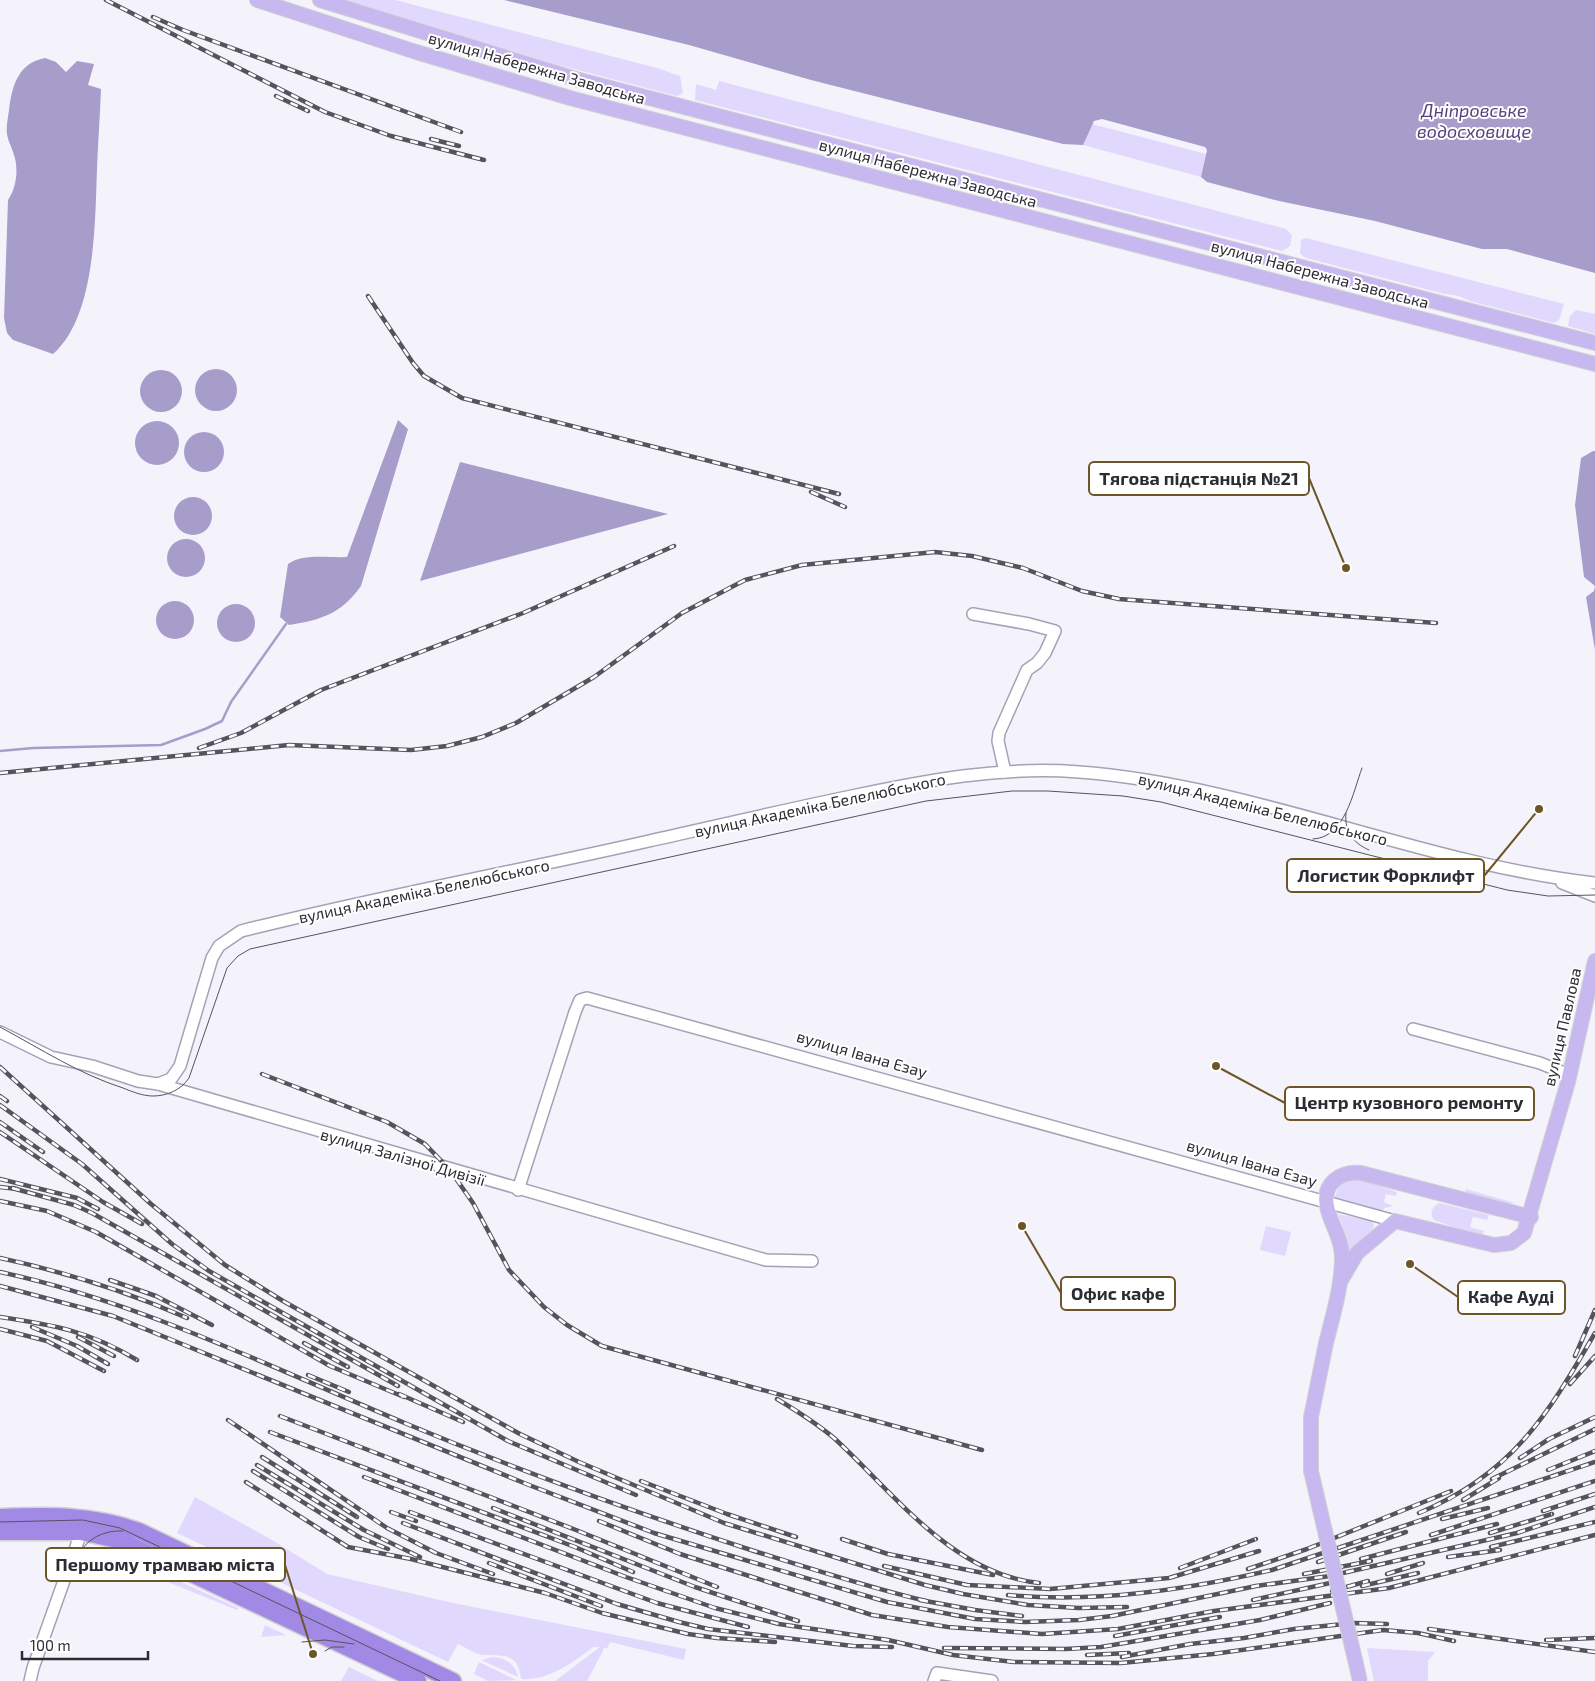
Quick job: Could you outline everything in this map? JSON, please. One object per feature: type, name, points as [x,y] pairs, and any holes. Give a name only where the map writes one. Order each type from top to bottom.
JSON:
[{"type":"highway","points":[[0,1517],[82,1524],[124,1525],[152,1536],[453,1681]]},
{"type":"highway","points":[[0,1532],[82,1524],[122,1541],[418,1681]]},
{"type":"main road","name":"вулиця Набережна Заводська","points":[[256,0],[413,51],[570,98],[1595,364]]},
{"type":"main road","name":"вулиця Набережна Заводська","points":[[320,0],[576,79],[1595,343]]},
{"type":"main road","name":"вулиця Павлова","points":[[1530,1217],[1569,1075],[1595,961]]},
{"type":"main road","name":"вулиця Івана Езау","points":[[1340,1282],[1342,1257],[1340,1237],[1326,1202],[1329,1188],[1335,1178],[1352,1172],[1530,1217],[1519,1240],[1503,1245],[1395,1221]]},
{"type":"main road","points":[[1360,1681],[1310,1471],[1311,1417],[1340,1282],[1357,1253],[1395,1221]]},
{"type":"street","points":[[973,614],[1029,624],[1055,631],[1045,653],[1037,663],[1027,670],[999,733],[998,741],[1005,772]]},
{"type":"street","name":"вулиця Академіка Белелюбського","points":[[158,1084],[171,1079],[183,1060],[212,958],[219,946],[241,931],[919,782],[966,774],[1074,772],[1151,780],[1467,860],[1544,876],[1595,883]]},
{"type":"street","name":"вулиця Академіка Белелюбського","points":[[1544,876],[1595,896]]},
{"type":"street","name":"вулиця Івана Езау","points":[[518,1190],[575,1012],[580,1000],[587,998],[1395,1221]]},
{"type":"street","points":[[1413,1029],[1540,1063],[1569,1075]]},
{"type":"street","name":"вулиця Залізної Дивізії","points":[[0,1032],[51,1057],[92,1066],[138,1081],[158,1084],[518,1190],[766,1260],[812,1261]]},
{"type":"street","points":[[30,1681],[32,1668],[82,1524]]},
{"type":"street","points":[[935,1677],[992,1681]]},
{"type":"shaded area","points":[[347,0],[395,0],[657,68],[680,76],[683,93],[677,96],[555,64]]},
{"type":"shaded area","points":[[719,81],[1286,229],[1292,235],[1290,246],[1282,251],[695,100],[696,84],[716,90]]},
{"type":"shaded area","points":[[1092,124],[1206,154],[1201,177],[1083,145]]},
{"type":"shaded area","points":[[1306,238],[1564,304],[1559,320],[1554,323],[1470,301],[1459,296],[1306,258],[1300,254],[1301,240]]},
{"type":"shaded area","points":[[1576,310],[1595,314],[1595,334],[1568,326],[1570,316]]},
{"type":"shaded area","points":[[1357,1178],[1397,1192],[1396,1196],[1386,1194],[1384,1202],[1393,1206],[1385,1208],[1379,1213],[1334,1199],[1340,1184]]},
{"type":"shaded area","points":[[1466,1189],[1515,1203],[1503,1204],[1465,1193]]},
{"type":"shaded area","points":[[1439,1203],[1489,1215],[1487,1220],[1473,1217],[1470,1227],[1484,1231],[1482,1237],[1434,1220],[1432,1210]]},
{"type":"shaded area","points":[[1338,1214],[1371,1221],[1374,1224],[1373,1229],[1348,1252],[1347,1237]]},
{"type":"shaded area","points":[[1266,1226],[1291,1232],[1285,1256],[1260,1250]]},
{"type":"shaded area","points":[[195,1497],[272,1540],[327,1574],[453,1603],[686,1649],[684,1660],[610,1642],[607,1648],[602,1648],[604,1649],[587,1681],[555,1681],[600,1647],[593,1647],[578,1659],[551,1674],[531,1679],[521,1679],[517,1664],[509,1657],[481,1655],[458,1644],[448,1662],[177,1533]]},
{"type":"shaded area","points":[[105,1549],[120,1554],[238,1608],[237,1610],[96,1553],[97,1550]]},
{"type":"shaded area","points":[[265,1625],[286,1635],[261,1637]]},
{"type":"shaded area","points":[[1367,1648],[1435,1652],[1428,1661],[1428,1681],[1374,1681]]},
{"type":"shaded area","points":[[493,1657],[502,1659],[512,1665],[518,1677],[481,1660]]},
{"type":"shaded area","points":[[479,1662],[516,1680],[488,1681],[474,1674]]},
{"type":"shaded area","points":[[349,1667],[378,1681],[341,1681]]},
{"type":"water","name":"Дніпровське водосховище","points":[[504,0],[1595,0],[1595,273],[1507,249],[1482,249],[1375,221],[1279,201],[1207,182],[1201,177],[1207,150],[1205,147],[1102,119],[1094,121],[1083,145],[1063,144],[811,80],[689,45]]},
{"type":"water","points":[[45,58],[56,62],[66,72],[77,61],[94,64],[88,85],[101,89],[94,241],[90,267],[78,317],[67,338],[53,354],[13,340],[7,333],[4,318],[8,200],[15,183],[16,170],[15,158],[7,134],[10,101],[15,84],[23,70],[28,65]]},
{"type":"water","points":[[220,369],[228,372],[234,378],[237,390],[234,402],[228,408],[212,411],[204,408],[198,402],[195,386],[198,378],[204,372]]},
{"type":"water","points":[[165,370],[173,373],[179,379],[182,391],[179,403],[173,409],[157,412],[149,409],[143,403],[140,387],[143,379],[149,373]]},
{"type":"water","points":[[398,420],[408,429],[361,586],[346,603],[330,614],[311,621],[289,625],[280,617],[288,564],[308,557],[347,557]]},
{"type":"water","points":[[157,421],[169,425],[175,431],[179,443],[175,455],[169,461],[157,465],[145,461],[139,455],[135,443],[139,431],[145,425]]},
{"type":"water","points":[[208,432],[215,435],[221,441],[224,452],[223,460],[215,469],[208,472],[200,472],[193,469],[185,460],[184,448],[187,441],[196,433]]},
{"type":"water","points":[[1595,451],[1595,586],[1584,577],[1575,505],[1581,458]]},
{"type":"water","points":[[460,462],[668,514],[420,581]]},
{"type":"water","points":[[193,497],[206,503],[212,516],[206,529],[193,535],[180,529],[174,516],[180,503]]},
{"type":"water","points":[[186,539],[199,545],[205,558],[199,571],[186,577],[173,571],[167,558],[173,545]]},
{"type":"water","points":[[1595,586],[1595,650],[1586,597],[1594,591]]},
{"type":"water","points":[[175,601],[188,607],[194,620],[188,633],[175,639],[162,633],[156,620],[162,607]]},
{"type":"water","points":[[236,604],[249,610],[255,623],[249,636],[236,642],[223,636],[217,623],[223,610]]},
{"type":"waterway","points":[[0,751],[33,748],[161,745],[205,729],[222,721],[231,702],[286,624]]},
{"type":"tram line","points":[[1313,839],[1324,837],[1333,831],[1340,822],[1351,801],[1362,768]]},
{"type":"tram line","points":[[0,1027],[91,1076],[142,1095],[163,1095],[178,1089],[189,1078],[227,968],[238,956],[250,949],[926,801],[1012,791],[1048,791],[1123,796],[1161,802],[1507,890],[1548,896],[1595,895]]},
{"type":"tram line","points":[[1346,813],[1346,825],[1351,836],[1358,844],[1369,850]]},
{"type":"tram line","points":[[0,1522],[83,1520],[120,1528],[440,1681]]},
{"type":"tram line","points":[[79,1553],[92,1539],[110,1532],[123,1531]]},
{"type":"tram line","points":[[302,1642],[325,1640],[354,1644]]},
{"type":"tram line","points":[[325,1651],[332,1647],[344,1647]]},
{"type":"railway","points":[[106,0],[325,112],[391,136],[484,160]]},
{"type":"railway","points":[[153,17],[183,30],[461,132]]},
{"type":"railway","points":[[276,96],[308,111]]},
{"type":"railway","points":[[431,139],[459,146]]},
{"type":"railway","points":[[368,296],[413,363],[424,376],[462,398],[839,494]]},
{"type":"railway","points":[[811,492],[845,507]]},
{"type":"railway","points":[[199,748],[241,733],[321,690],[523,613],[674,546]]},
{"type":"railway","points":[[0,773],[289,745],[411,750],[447,746],[482,737],[516,723],[594,677],[682,613],[745,580],[802,565],[935,552],[972,556],[1023,568],[1082,591],[1119,599],[1436,623]]},
{"type":"railway","points":[[0,1067],[151,1204],[225,1265],[283,1301],[520,1434],[579,1462],[724,1523],[925,1585],[963,1594],[1028,1605],[1079,1608],[1127,1607]]},
{"type":"railway","points":[[262,1074],[387,1122],[425,1144],[450,1170],[473,1203],[509,1270],[544,1307],[567,1325],[602,1346],[982,1450]]},
{"type":"railway","points":[[0,1096],[7,1101]]},
{"type":"railway","points":[[0,1105],[82,1164],[172,1244],[209,1271],[508,1441],[636,1495]]},
{"type":"railway","points":[[0,1122],[43,1152]]},
{"type":"railway","points":[[0,1132],[103,1202],[142,1224]]},
{"type":"railway","points":[[0,1179],[77,1198],[98,1209]]},
{"type":"railway","points":[[0,1187],[17,1189]]},
{"type":"railway","points":[[12,1188],[74,1205],[92,1213],[398,1386]]},
{"type":"railway","points":[[0,1201],[47,1211],[96,1232],[330,1366],[404,1397]]},
{"type":"railway","points":[[0,1258],[48,1269],[95,1283],[187,1318]]},
{"type":"railway","points":[[0,1272],[52,1285],[155,1319],[449,1441],[621,1506],[795,1564],[926,1601]]},
{"type":"railway","points":[[110,1280],[156,1296],[212,1325]]},
{"type":"railway","points":[[0,1286],[113,1316],[529,1485],[654,1533],[887,1602],[975,1619],[1025,1622],[1079,1620],[1112,1616],[1256,1586],[1330,1576],[1517,1533],[1595,1507]]},
{"type":"railway","points":[[1575,1356],[1595,1310]]},
{"type":"railway","points":[[0,1317],[54,1326],[87,1336],[120,1350],[137,1360]]},
{"type":"railway","points":[[32,1327],[77,1346],[108,1364]]},
{"type":"railway","points":[[0,1329],[47,1341],[104,1371]]},
{"type":"railway","points":[[1419,1513],[1479,1480],[1503,1461],[1524,1440],[1560,1391],[1595,1333]]},
{"type":"railway","points":[[78,1337],[114,1356]]},
{"type":"railway","points":[[304,1343],[348,1367]]},
{"type":"railway","points":[[1570,1384],[1595,1356]]},
{"type":"railway","points":[[308,1375],[349,1392]]},
{"type":"railway","points":[[399,1394],[463,1422]]},
{"type":"railway","points":[[777,1399],[806,1417],[834,1438],[902,1506],[952,1548],[979,1564],[1008,1576],[1039,1583]]},
{"type":"railway","points":[[280,1416],[576,1530],[717,1587]]},
{"type":"railway","points":[[1520,1458],[1549,1439],[1595,1417]]},
{"type":"railway","points":[[228,1420],[387,1528],[436,1553],[493,1574]]},
{"type":"railway","points":[[1492,1479],[1595,1429]]},
{"type":"railway","points":[[270,1432],[575,1547],[633,1572]]},
{"type":"railway","points":[[1548,1470],[1595,1451]]},
{"type":"railway","points":[[262,1457],[357,1517]]},
{"type":"railway","points":[[1008,1595],[1075,1597],[1141,1593],[1174,1589],[1272,1570],[1595,1462]]},
{"type":"railway","points":[[257,1465],[364,1530],[420,1557]]},
{"type":"railway","points":[[253,1471],[359,1537],[388,1549]]},
{"type":"railway","points":[[364,1477],[626,1577],[715,1608],[779,1624],[888,1640],[953,1655],[1014,1662],[1121,1663],[1213,1654],[1383,1630],[1418,1633],[1454,1641]]},
{"type":"railway","points":[[1463,1500],[1499,1478]]},
{"type":"railway","points":[[641,1481],[727,1514],[796,1537]]},
{"type":"railway","points":[[1431,1535],[1595,1481]]},
{"type":"railway","points":[[246,1482],[348,1547],[411,1559],[545,1593],[602,1613],[688,1634],[775,1642]]},
{"type":"railway","points":[[1248,1569],[1307,1549],[1451,1491]]},
{"type":"railway","points":[[1543,1511],[1595,1494]]},
{"type":"railway","points":[[493,1508],[695,1587],[798,1621]]},
{"type":"railway","points":[[1442,1519],[1488,1508]]},
{"type":"railway","points":[[391,1512],[416,1521]]},
{"type":"railway","points":[[410,1512],[657,1603],[748,1627]]},
{"type":"railway","points":[[1490,1533],[1552,1514]]},
{"type":"railway","points":[[599,1521],[680,1554],[872,1615],[948,1627],[1042,1634],[1118,1629],[1214,1611],[1389,1588],[1595,1535]]},
{"type":"railway","points":[[1491,1547],[1595,1522]]},
{"type":"railway","points":[[403,1523],[617,1604],[679,1622],[708,1629],[853,1646],[892,1647]]},
{"type":"railway","points":[[1361,1559],[1497,1524]]},
{"type":"railway","points":[[1318,1562],[1406,1532]]},
{"type":"railway","points":[[842,1539],[888,1554],[993,1575]]},
{"type":"railway","points":[[1180,1568],[1256,1539]]},
{"type":"railway","points":[[1448,1557],[1500,1550]]},
{"type":"railway","points":[[884,1566],[967,1585],[1050,1589],[1169,1578],[1259,1551]]},
{"type":"railway","points":[[1304,1574],[1371,1561]]},
{"type":"railway","points":[[489,1563],[601,1606]]},
{"type":"railway","points":[[1387,1574],[1423,1563]]},
{"type":"railway","points":[[1362,1586],[1418,1573]]},
{"type":"railway","points":[[1253,1600],[1339,1581]]},
{"type":"railway","points":[[1332,1591],[1368,1581]]},
{"type":"railway","points":[[920,1600],[1022,1616]]},
{"type":"railway","points":[[944,1648],[1066,1649],[1101,1647],[1260,1620],[1330,1603]]},
{"type":"railway","points":[[1115,1636],[1220,1617]]},
{"type":"railway","points":[[1122,1657],[1190,1644],[1244,1638],[1294,1629],[1354,1623],[1387,1624]]},
{"type":"railway","points":[[1429,1629],[1595,1652]]},
{"type":"railway","points":[[1546,1640],[1595,1638]]},
{"type":"railway","points":[[1087,1655],[1129,1653]]},
{"type":"place","name":"Тягова пiдстанцiя №21","points":[[1346,568]]},
{"type":"place","name":"Логистик Форклифт","points":[[1539,809]]},
{"type":"place","name":"Центр кузовного ремонту","points":[[1216,1066]]},
{"type":"place","name":"Офис кафе","points":[[1022,1226]]},
{"type":"place","name":"Кафе Ауді","points":[[1410,1264]]},
{"type":"place","name":"Першому трамваю міста","points":[[313,1654]]}]
